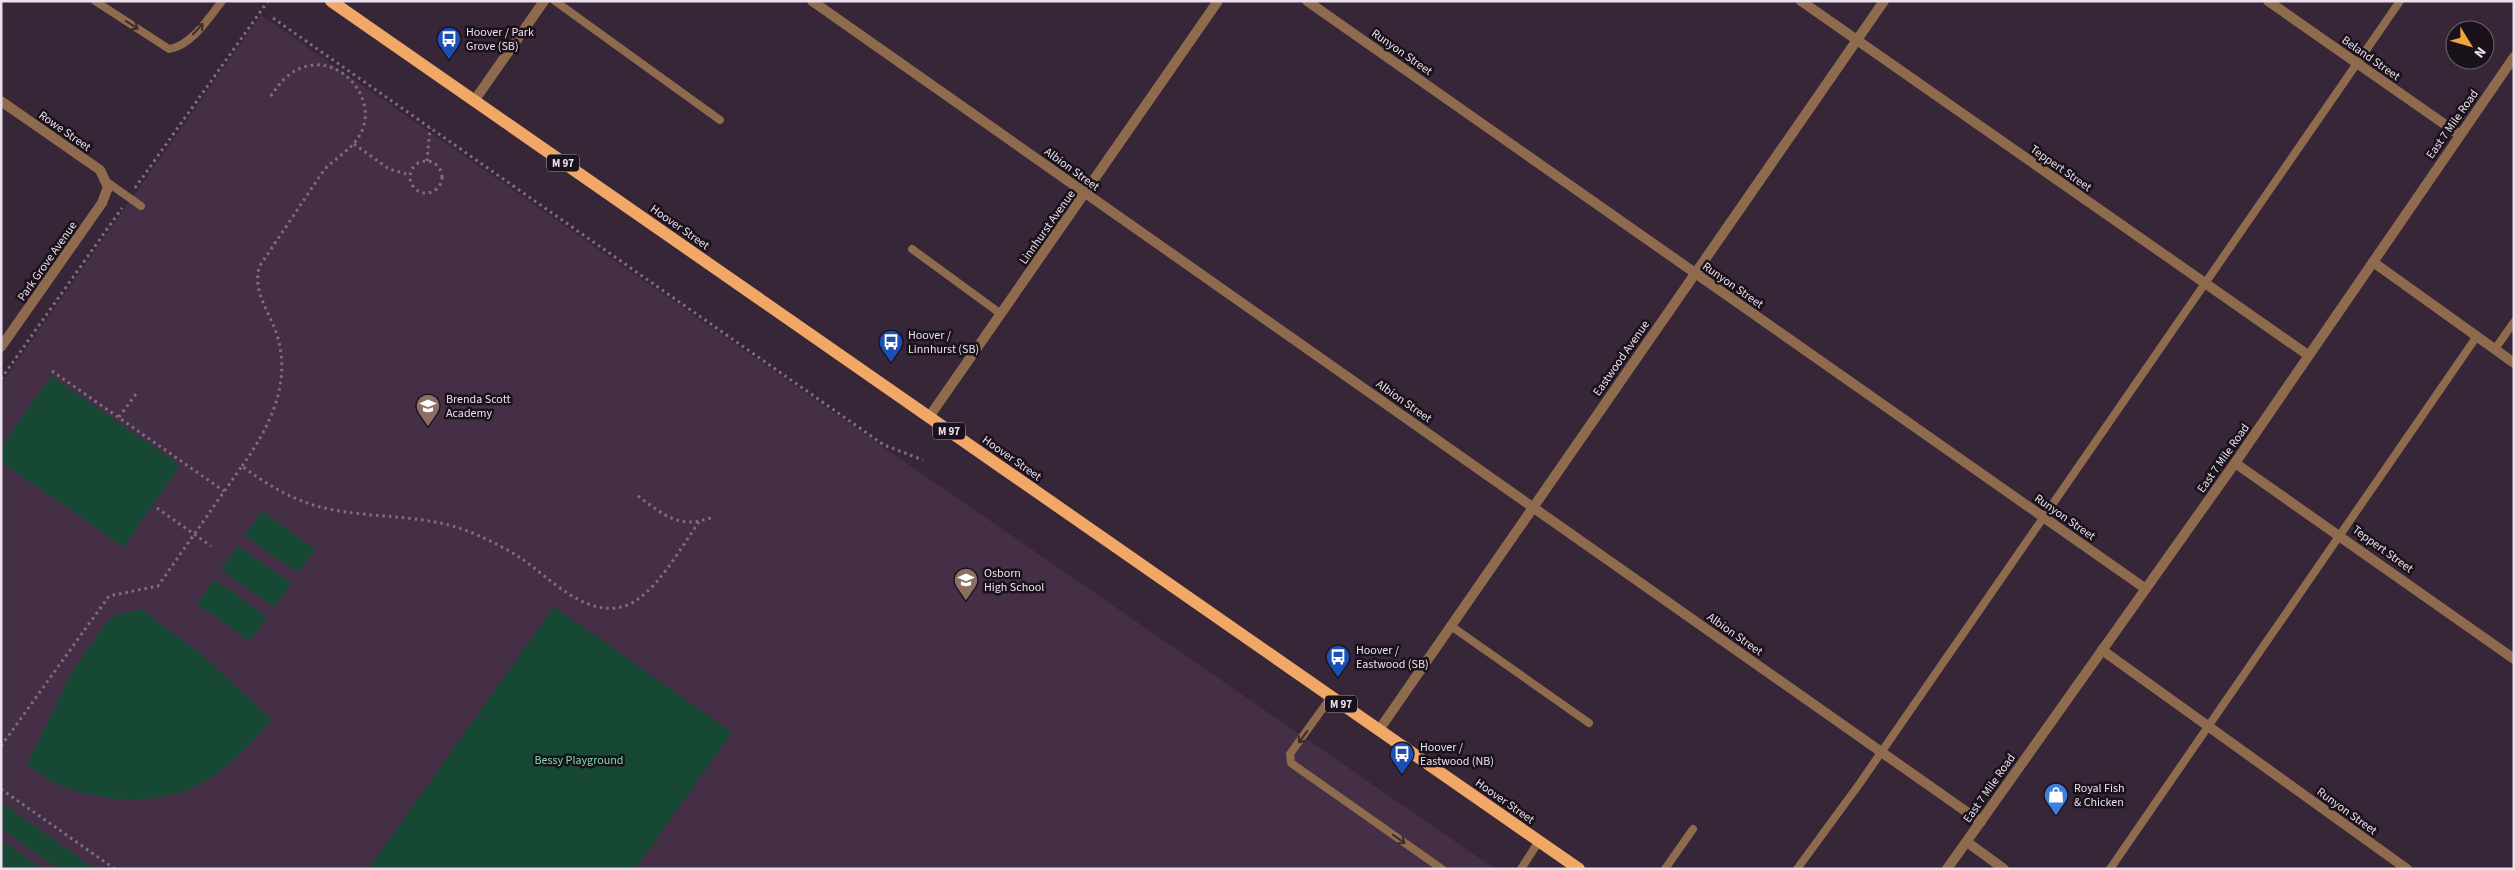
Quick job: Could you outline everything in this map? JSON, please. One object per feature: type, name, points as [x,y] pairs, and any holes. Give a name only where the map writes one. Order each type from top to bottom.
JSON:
[{"type":"main road","name":"Hoover Street","points":[[331,1],[1579,869]]},
{"type":"street","points":[[474,101],[544,1]]},
{"type":"street","name":"Albion Street","points":[[812,1],[1981,822]]},
{"type":"street","name":"Linnhurst Avenue","points":[[929,417],[1218,1]]},
{"type":"street","name":"Runyon Street","points":[[1307,1],[2146,589]]},
{"type":"street","name":"Teppert Street","points":[[1801,1],[2308,355]]},
{"type":"street","name":"Eastwood Avenue","points":[[1379,730],[1884,1]]},
{"type":"street","name":"Beland Street","points":[[2268,1],[2460,135]]},
{"type":"street","name":"East 7 Mile Road","points":[[1947,869],[2235,462],[2514,57]]},
{"type":"street","name":"Rowe Street","points":[[1,101],[100,170],[107,184]]},
{"type":"street","name":"Park Grove Avenue","points":[[1,347],[102,203],[107,184]]},
{"type":"street","points":[[2373,262],[2514,363]]},
{"type":"street","name":"Teppert Street","points":[[2235,462],[2514,659]]},
{"type":"street","name":"Runyon Street","points":[[2102,650],[2407,869]]},
{"type":"street","points":[[1967,842],[2004,869]]},
{"type":"lane","points":[[95,1],[169,49],[178,48],[187,42],[222,1]]},
{"type":"lane","points":[[555,1],[720,120]]},
{"type":"lane","points":[[1798,869],[1882,752],[2400,1]]},
{"type":"lane","points":[[107,184],[141,206]]},
{"type":"lane","points":[[912,249],[1001,314]]},
{"type":"lane","points":[[2495,349],[2514,322]]},
{"type":"lane","points":[[2110,869],[2342,536],[2477,336]]},
{"type":"lane","points":[[1451,626],[1589,724]]},
{"type":"lane","points":[[1331,697],[1290,754],[1291,763],[1442,869]]},
{"type":"lane","points":[[1665,869],[1694,829]]},
{"type":"lane","points":[[1521,869],[1539,841]]},
{"type":"path","points":[[273,18],[884,444],[923,460]]},
{"type":"path","points":[[1,746],[108,596],[158,586],[263,437],[272,417],[282,375],[277,335],[258,293],[256,279],[259,267],[324,170],[332,161],[354,144],[366,118],[365,104],[360,90],[338,71],[326,66],[314,64],[290,73],[270,97]]},
{"type":"path","points":[[427,161],[430,128]]},
{"type":"path","points":[[354,144],[389,169],[410,175]]},
{"type":"path","points":[[427,161],[438,165],[441,170],[442,181],[436,190],[427,194],[417,191],[411,183],[410,175],[417,164],[427,161]]},
{"type":"path","points":[[52,370],[224,491]]},
{"type":"path","points":[[119,417],[136,394]]},
{"type":"path","points":[[242,466],[279,491],[310,504],[334,510],[423,518],[452,524],[499,545],[572,596],[590,604],[606,608],[622,607],[636,601],[650,590],[699,522]]},
{"type":"path","points":[[638,496],[671,519],[686,523],[699,522],[713,517]]},
{"type":"path","points":[[156,508],[211,546]]},
{"type":"path","points":[[1,789],[115,869]]},
{"type":"shaded area","name":"Brenda Scott Academy","points":[[261,15],[1495,869],[635,869],[732,732],[554,607],[368,869],[1,869],[1,384]]},
{"type":"green space","points":[[51,376],[180,465],[124,547],[1,462],[1,447]]},
{"type":"green space","points":[[262,511],[315,549],[298,573],[244,535]]},
{"type":"green space","points":[[238,546],[291,583],[274,607],[221,570]]},
{"type":"green space","points":[[214,579],[267,617],[250,641],[197,604]]},
{"type":"green space","name":"Bessy Playground","points":[[554,607],[732,732],[635,869],[368,869]]},
{"type":"green space","points":[[141,609],[199,652],[272,720],[244,751],[223,769],[187,790],[171,795],[138,799],[103,797],[86,794],[52,781],[27,765],[70,675],[111,616]]},
{"type":"green space","points":[[1,802],[95,869],[59,869],[1,828]]},
{"type":"green space","points":[[1,840],[42,869],[1,869]]},
{"type":"place","name":"Hoover / Park Grove (SB)","points":[[449,60]]},
{"type":"place","name":"Hoover / Linnhurst (SB)","points":[[891,363]]},
{"type":"place","name":"Brenda Scott Academy","points":[[428,427]]},
{"type":"place","name":"Osborn High School","points":[[966,601]]},
{"type":"place","name":"Hoover / Eastwood (SB)","points":[[1338,678]]},
{"type":"place","name":"Hoover / Eastwood (NB)","points":[[1402,775]]},
{"type":"place","name":"Royal Fish & Chicken","points":[[2056,816]]}]
